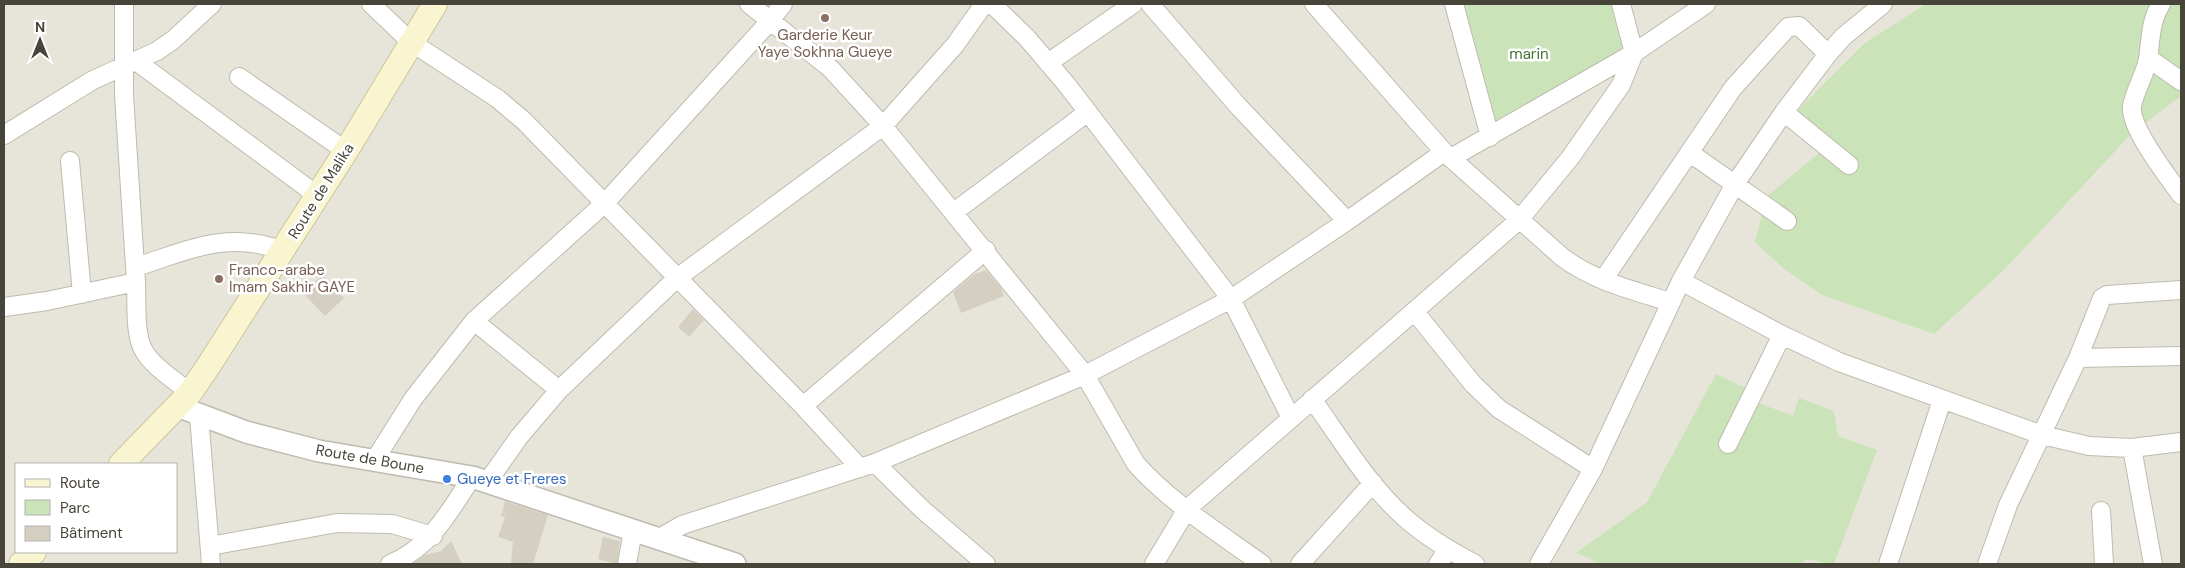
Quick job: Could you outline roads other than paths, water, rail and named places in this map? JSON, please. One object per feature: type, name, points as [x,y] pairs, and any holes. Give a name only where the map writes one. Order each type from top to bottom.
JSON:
[{"type":"main road","name":"Route de Malika","points":[[122,463],[183,399],[283,251],[435,4]]},
{"type":"main road","points":[[21,564],[33,553]]},
{"type":"street","points":[[124,4],[130,64],[126,148],[136,274],[137,323],[143,350],[183,399]]},
{"type":"street","points":[[4,135],[93,80],[130,64],[173,40],[212,4]]},
{"type":"street","points":[[371,4],[411,42],[498,99],[548,144],[803,406],[868,466],[986,564]]},
{"type":"street","points":[[749,4],[830,68],[883,126],[986,250],[1085,375],[1136,464],[1187,509],[1262,564]]},
{"type":"street","points":[[374,461],[418,391],[474,321],[606,203],[770,21],[783,4]]},
{"type":"street","points":[[390,564],[417,550],[433,536],[480,479],[520,437],[559,390],[677,278],[883,126],[945,58],[984,4]]},
{"type":"street","points":[[992,4],[1048,62],[1231,299],[1291,418]]},
{"type":"street","points":[[1048,62],[1133,4]]},
{"type":"street","points":[[1150,4],[1238,106],[1347,221]]},
{"type":"street","points":[[1314,4],[1448,155],[1519,220],[1575,266],[1603,280],[1670,302]]},
{"type":"street","points":[[1454,4],[1490,137]]},
{"type":"street","points":[[1154,564],[1187,509],[1519,220],[1570,158],[1615,94],[1634,53],[1620,4]]},
{"type":"street","points":[[658,539],[682,525],[868,466],[1085,375],[1231,299],[1448,155],[1490,137],[1634,53],[1706,4]]},
{"type":"street","points":[[1539,564],[1593,469],[1670,302],[1735,184],[1784,112],[1828,54],[1843,37],[1883,4]]},
{"type":"street","points":[[2161,4],[2152,23],[2148,58],[2133,102],[2132,116],[2150,150],[2181,195]]},
{"type":"street","points":[[1603,280],[1733,88],[1788,27],[1799,26],[1828,54]]},
{"type":"street","points":[[2148,58],[2181,81]]},
{"type":"street","points":[[130,64],[318,196]]},
{"type":"street","points":[[238,76],[346,151]]},
{"type":"street","points":[[954,212],[1088,112]]},
{"type":"street","points":[[1784,112],[1850,165]]},
{"type":"street","points":[[1690,153],[1787,221]]},
{"type":"street","points":[[70,161],[82,294]]},
{"type":"street","points":[[4,307],[82,294],[136,274],[211,242],[248,241],[265,244],[283,251]]},
{"type":"street","points":[[803,406],[986,250]]},
{"type":"street","points":[[1681,281],[1782,335],[1839,362],[2042,435],[2089,446],[2132,448],[2181,442]]},
{"type":"street","points":[[1987,564],[2008,505],[2078,358],[2102,298],[2108,295],[2181,290]]},
{"type":"street","points":[[1415,312],[1473,384],[1499,408],[1593,469]]},
{"type":"street","points":[[474,321],[559,390]]},
{"type":"street","points":[[1728,444],[1782,335]]},
{"type":"street","points":[[2078,358],[2181,356]]},
{"type":"street","name":"Route de Boune","points":[[183,399],[199,416],[271,439],[319,451],[480,479],[735,564]]},
{"type":"street","points":[[1312,400],[1373,483],[1403,516],[1448,550],[1474,564]]},
{"type":"street","points":[[1888,564],[1942,400]]},
{"type":"street","points":[[199,416],[211,564]]},
{"type":"street","points":[[2132,448],[2153,564]]},
{"type":"street","points":[[1300,564],[1373,483]]},
{"type":"street","points":[[2101,511],[2104,564]]},
{"type":"street","points":[[210,546],[337,522],[392,524],[433,536]]},
{"type":"street","points":[[626,564],[633,531]]},
{"type":"street","points":[[1438,564],[1448,550]]},
{"type":"place","name":"Garderie Keur Yaye Sokhna Gueye","points":[[825,18]]},
{"type":"place","name":"Franco-arabe Imam Sakhir GAYE","points":[[219,279]]},
{"type":"place","name":"Gueye et Freres","points":[[447,479]]},
{"type":"park label","name":"marin","points":[[1529,54]]}]
